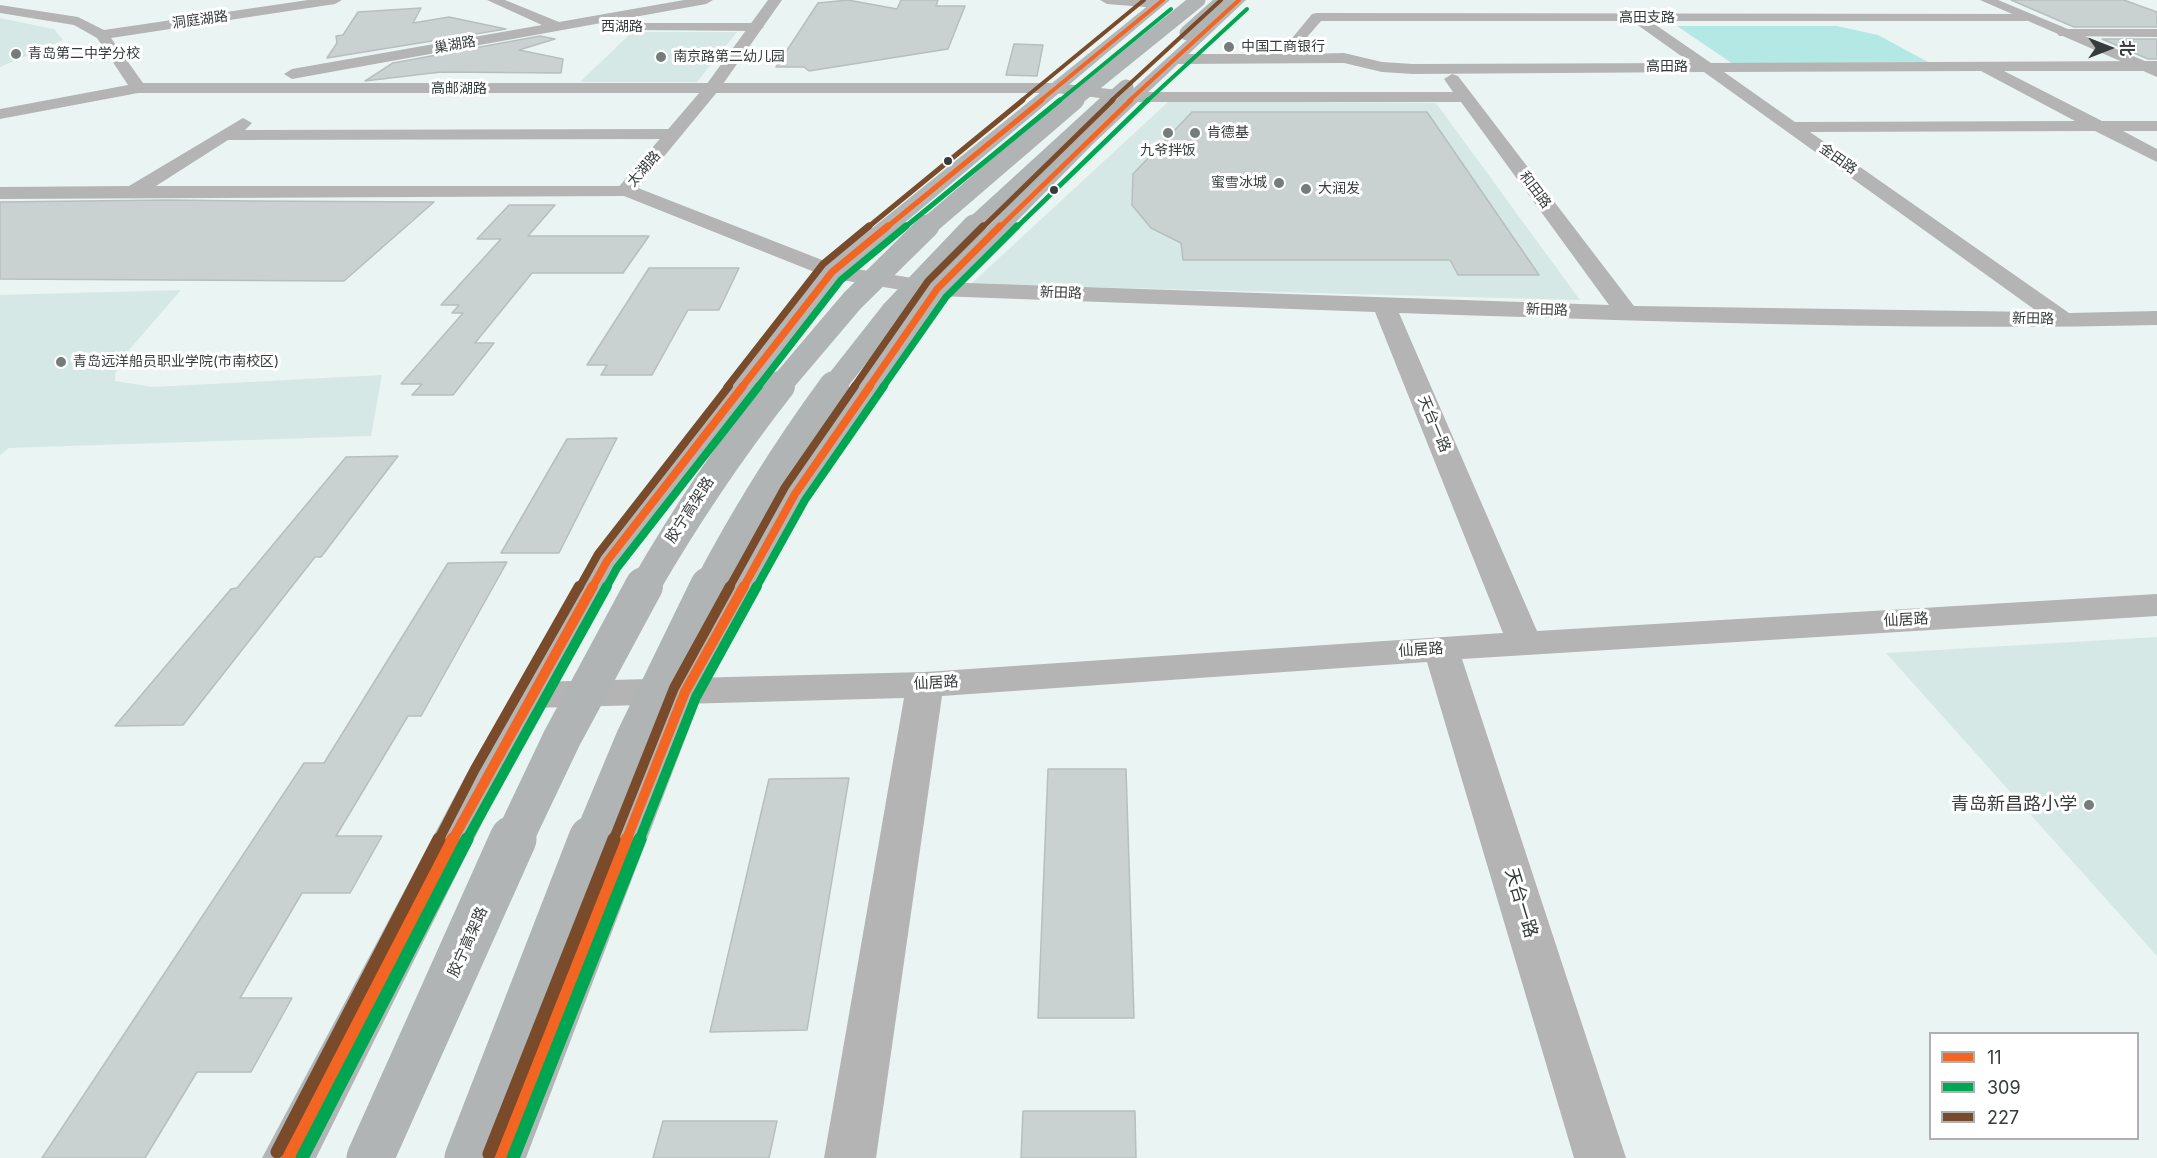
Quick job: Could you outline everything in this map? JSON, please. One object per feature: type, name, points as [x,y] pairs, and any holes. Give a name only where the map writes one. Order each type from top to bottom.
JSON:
[{"type":"highway","name":"胶宁高架路","points":[[370,1158],[570,718],[625,615],[672,538],[753,419],[810,348],[896,258],[970,190],[1198,0]]},
{"type":"highway","points":[[468,1158],[641,720],[728,550],[782,460],[861,350],[958,239],[1224,0]]},
{"type":"main road","points":[[500,1158],[685,692],[795,494],[937,289],[1087,140],[1178,59],[1239,0]]},
{"type":"main road","points":[[288,1158],[486,775],[608,561],[832,272],[1160,2]]},
{"type":"street","name":"洞庭湖路","points":[[102,35],[335,0]]},
{"type":"street","name":"西湖路","points":[[494,0],[554,27],[757,27]]},
{"type":"street","name":"巢湖路","points":[[205,89],[706,0]]},
{"type":"street","name":"太湖路","points":[[776,0],[712,88],[626,190],[832,272],[937,289]]},
{"type":"street","points":[[1107,0],[1160,2]]},
{"type":"street","name":"金田路","points":[[1610,0],[1710,67],[2064,320]]},
{"type":"street","points":[[1987,0],[2152,68]]},
{"type":"street","points":[[0,9],[78,21],[102,35],[138,88]]},
{"type":"street","name":"高田支路","points":[[1299,58],[1295,43],[1317,17],[2026,17]]},
{"type":"street","points":[[2064,33],[2157,33]]},
{"type":"street","name":"高田路","points":[[1178,59],[1344,58],[1382,67],[1443,68],[1983,66],[2152,68]]},
{"type":"street","points":[[1983,66],[2157,156]]},
{"type":"street","name":"和田路","points":[[1443,68],[1627,312]]},
{"type":"street","name":"高邮湖路","points":[[0,114],[138,88],[1056,88],[1136,97]]},
{"type":"street","points":[[134,191],[295,89]]},
{"type":"street","points":[[1136,97],[1465,97]]},
{"type":"street","points":[[1793,127],[2157,126]]},
{"type":"street","points":[[225,135],[674,134]]},
{"type":"street","points":[[0,193],[626,190]]},
{"type":"street","name":"新田路","points":[[937,289],[1627,312],[2064,320],[2157,318]]},
{"type":"street","name":"天台一路","points":[[1384,305],[1525,643]]},
{"type":"street","name":"仙居路","points":[[532,695],[925,685],[1525,643],[2157,605]]},
{"type":"street","name":"天台一路","points":[[1441,649],[1600,1158]]},
{"type":"street","points":[[850,1158],[925,685]]},
{"type":"shaded area","name":"青岛第二中学分校","points":[[0,18],[54,29],[63,40],[0,67]]},
{"type":"shaded area","points":[[1677,26],[1837,26],[1878,35],[1928,62],[1733,64]]},
{"type":"shaded area","name":"南京路第二幼儿园","points":[[632,32],[737,32],[697,82],[580,82]]},
{"type":"shaded area","points":[[1169,101],[1436,103],[1580,300],[971,284]]},
{"type":"shaded area","name":"青岛远洋船员职业学院(市南校区)","points":[[181,290],[129,350],[115,374],[115,381],[153,387],[382,375],[371,436],[9,448],[0,455],[0,295]]},
{"type":"shaded area","name":"青岛新昌路小学","points":[[2157,637],[2157,956],[1886,653]]},
{"type":"building","points":[[848,0],[897,9],[901,0],[938,0],[936,6],[965,6],[948,49],[809,71],[804,67],[776,67],[818,3]]},
{"type":"building","points":[[2011,0],[2124,0],[2157,12],[2157,27],[2074,27]]},
{"type":"building","points":[[421,8],[413,23],[449,17],[506,29],[327,58],[337,43],[336,36],[343,35],[358,12]]},
{"type":"building","points":[[540,36],[555,39],[519,50],[563,59],[561,73],[441,72],[365,81],[393,63]]},
{"type":"building","points":[[2102,39],[2157,39],[2157,59],[2148,59]]},
{"type":"building","points":[[1014,44],[1043,45],[1037,76],[1006,75]]},
{"type":"building","name":"大润发","points":[[1192,112],[1427,112],[1539,275],[1458,275],[1450,260],[1183,260],[1181,243],[1151,228],[1132,205],[1133,174]]},
{"type":"building","points":[[168,200],[434,202],[344,281],[0,279],[0,202]]},
{"type":"building","points":[[509,205],[555,205],[528,236],[649,236],[623,273],[532,273],[475,343],[494,343],[453,395],[412,395],[422,384],[401,384],[463,313],[452,313],[459,305],[441,305],[501,239],[477,239]]},
{"type":"building","points":[[649,268],[739,268],[719,310],[688,310],[652,375],[601,375],[607,365],[587,365]]},
{"type":"building","points":[[617,438],[559,553],[501,553],[567,439]]},
{"type":"building","points":[[398,456],[321,557],[315,557],[183,725],[115,726],[231,589],[237,588],[346,457]]},
{"type":"building","points":[[507,562],[421,716],[408,716],[336,836],[382,836],[350,893],[302,893],[240,998],[292,998],[251,1072],[197,1072],[145,1158],[42,1158],[304,763],[324,763],[448,563]]},
{"type":"building","points":[[1048,769],[1126,769],[1134,1018],[1038,1018]]},
{"type":"building","points":[[849,778],[807,1030],[710,1032],[769,779]]},
{"type":"building","points":[[1023,1111],[1135,1111],[1136,1158],[1021,1158]]},
{"type":"building","points":[[663,1121],[777,1121],[769,1158],[653,1158]]},
{"type":"transit line","name":"227","points":[[277,1152],[475,769],[598,554],[823,264],[1144,0]]},
{"type":"transit line","name":"11","points":[[288,1158],[486,775],[607,561],[832,272],[1163,0]]},
{"type":"transit line","name":"227","points":[[489,1154],[674,688],[785,487],[928,281],[1079,131],[1221,0]]},
{"type":"transit line","name":"11","points":[[500,1158],[685,692],[795,494],[937,289],[1087,140],[1239,0]]},
{"type":"transit line","name":"309","points":[[302,1158],[497,781],[617,568],[841,280],[1171,9]]},
{"type":"transit line","name":"309","points":[[513,1158],[696,697],[805,500],[946,297],[1095,149],[1247,9]]},
{"type":"place","name":"中国工商银行","points":[[1229,47]]},
{"type":"place","name":"青岛第二中学分校","points":[[16,54]]},
{"type":"place","name":"南京路第二幼儿园","points":[[661,57]]},
{"type":"place","name":"九爷拌饭","points":[[1168,133]]},
{"type":"place","name":"肯德基","points":[[1195,133]]},
{"type":"place","name":"蜜雪冰城","points":[[1279,183]]},
{"type":"place","name":"大润发","points":[[1306,189]]},
{"type":"place","name":"青岛远洋船员职业学院(市南校区)","points":[[61,362]]},
{"type":"place","name":"青岛新昌路小学","points":[[2089,805]]}]
